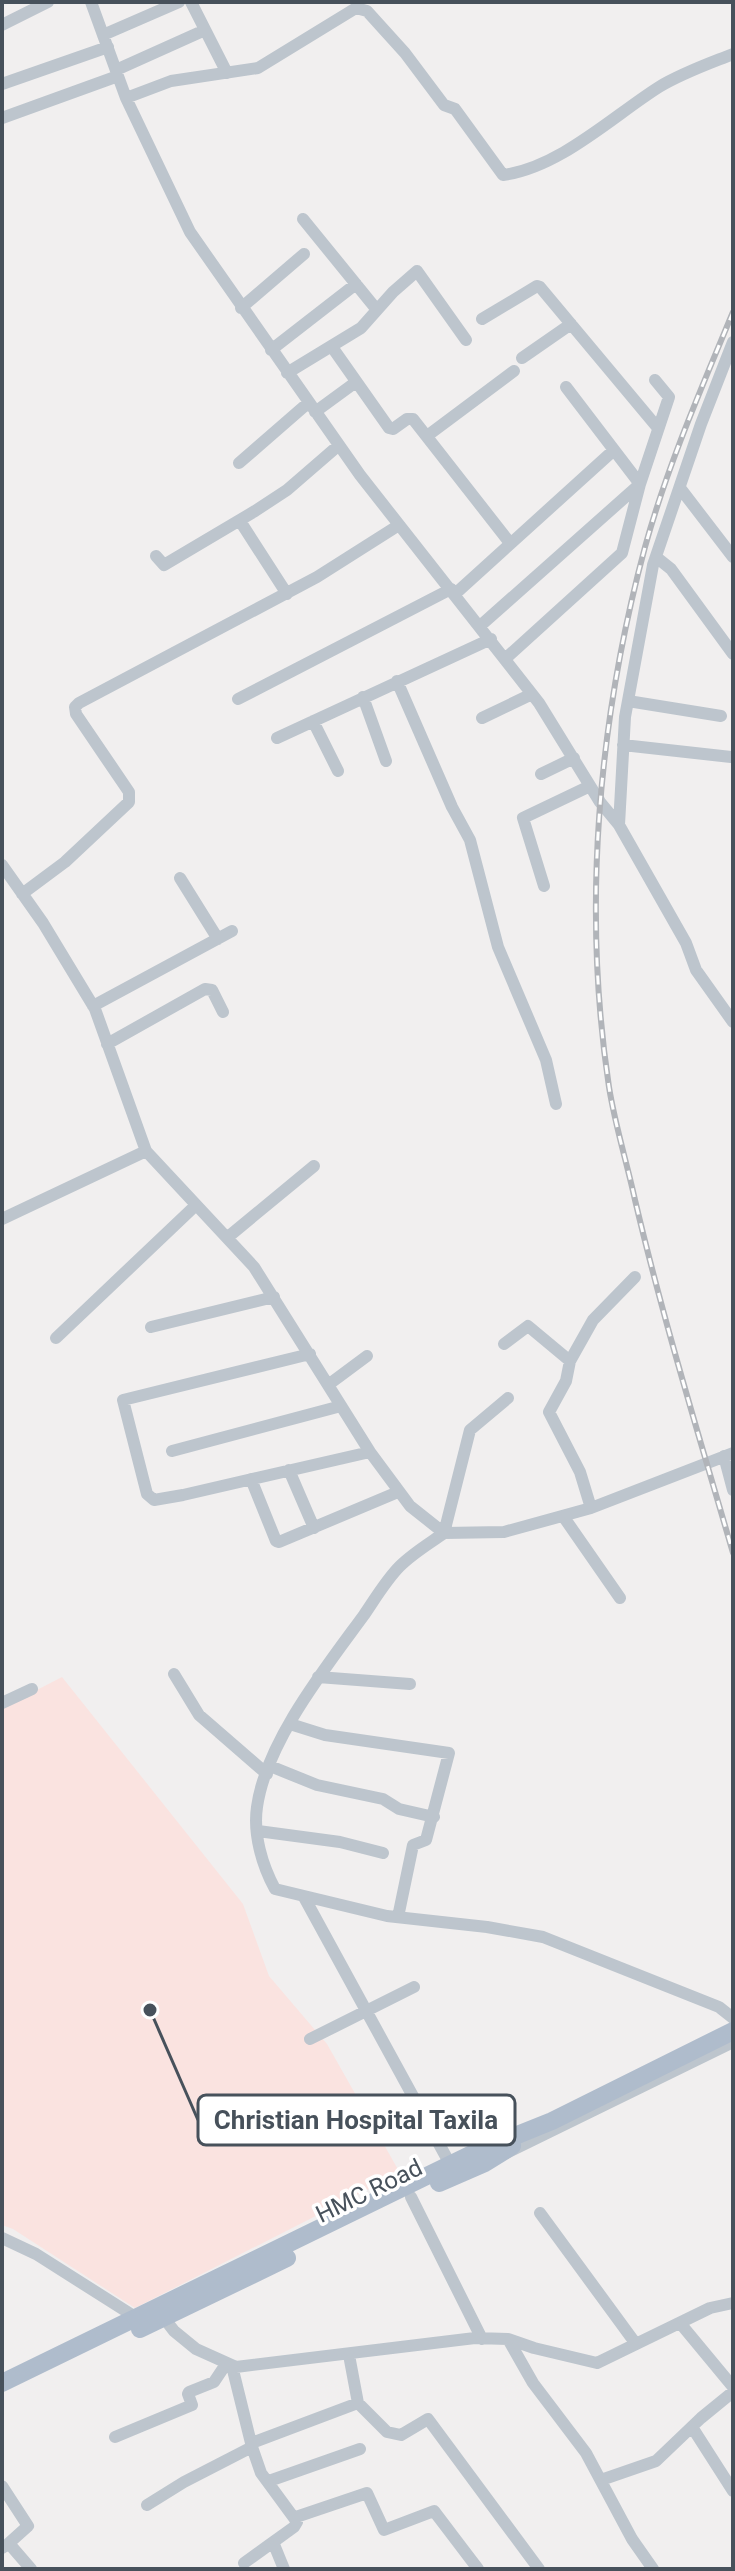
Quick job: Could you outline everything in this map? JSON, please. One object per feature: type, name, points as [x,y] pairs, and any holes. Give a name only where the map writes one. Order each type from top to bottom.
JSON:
[{"type":"main road","name":"HMC Road","points":[[2,2383],[149,2320],[411,2197],[482,2156],[733,2031]]},
{"type":"main road","name":"HMC Road","points":[[2,2396],[450,2164],[482,2156]]},
{"type":"street","points":[[2,25],[48,2]]},
{"type":"street","points":[[91,2],[126,98],[190,232],[339,445],[532,694],[590,786],[619,825],[686,943],[696,970],[733,1022]]},
{"type":"street","points":[[2,84],[105,41],[179,2]]},
{"type":"street","points":[[191,2],[227,73]]},
{"type":"street","points":[[126,98],[171,81],[258,68],[356,8],[361,8],[405,53],[444,105],[455,109],[503,175],[547,161],[591,135],[661,86],[733,54]]},
{"type":"street","points":[[2,118],[117,73],[205,30]]},
{"type":"street","points":[[303,219],[377,310]]},
{"type":"street","points":[[241,308],[304,254]]},
{"type":"street","points":[[287,373],[361,328],[393,292],[417,271],[466,340]]},
{"type":"street","points":[[271,350],[356,284]]},
{"type":"street","points":[[482,319],[537,286],[657,427]]},
{"type":"street","points":[[522,358],[571,324]]},
{"type":"street","points":[[619,825],[628,701],[656,557],[706,410],[733,342]]},
{"type":"street","points":[[332,347],[389,428],[393,429],[411,417],[510,543]]},
{"type":"street","points":[[427,436],[514,371]]},
{"type":"street","points":[[505,659],[622,553],[657,427],[669,397],[655,380]]},
{"type":"street","points":[[239,463],[312,407],[356,382]]},
{"type":"street","points":[[566,387],[640,484]]},
{"type":"street","points":[[156,556],[164,565],[240,521],[287,490],[339,445]]},
{"type":"street","points":[[238,699],[453,592],[614,450]]},
{"type":"street","points":[[480,626],[640,484]]},
{"type":"street","points":[[680,488],[733,557]]},
{"type":"street","points":[[240,521],[287,594]]},
{"type":"street","points":[[22,894],[65,862],[124,810],[129,802],[129,792],[76,714],[75,707],[287,594],[399,525]]},
{"type":"street","points":[[656,557],[671,569],[733,654]]},
{"type":"street","points":[[277,738],[491,639]]},
{"type":"street","points":[[397,681],[452,807],[470,840],[498,947],[546,1060],[556,1104]]},
{"type":"street","points":[[482,718],[532,694]]},
{"type":"street","points":[[363,697],[386,761]]},
{"type":"street","points":[[628,701],[721,716]]},
{"type":"street","points":[[313,721],[338,771]]},
{"type":"street","points":[[623,745],[731,757]]},
{"type":"street","points":[[541,774],[574,758]]},
{"type":"street","points":[[544,886],[523,818],[590,786]]},
{"type":"street","points":[[2,865],[93,1006],[146,1151],[195,1206],[228,1237],[274,1297],[398,1492],[410,1506],[444,1533]]},
{"type":"street","points":[[180,878],[218,939]]},
{"type":"street","points":[[93,1006],[232,931]]},
{"type":"street","points":[[107,1044],[205,989],[212,990],[223,1012]]},
{"type":"street","points":[[2,1219],[146,1151]]},
{"type":"street","points":[[228,1237],[314,1166]]},
{"type":"street","points":[[56,1338],[195,1206]]},
{"type":"street","points":[[591,1508],[575,1460],[549,1412],[566,1381],[570,1361],[593,1320],[635,1277]]},
{"type":"street","points":[[151,1327],[274,1297]]},
{"type":"street","points":[[504,1344],[528,1326],[570,1361]]},
{"type":"street","points":[[310,1354],[123,1400],[147,1494],[154,1500],[370,1452]]},
{"type":"street","points":[[328,1385],[367,1356]]},
{"type":"street","points":[[444,1533],[470,1430],[508,1398]]},
{"type":"street","points":[[172,1451],[341,1406]]},
{"type":"street","points":[[482,2156],[733,2020],[719,2007],[543,1937],[398,1917],[275,1889],[267,1875],[258,1831],[257,1807],[268,1770],[290,1724],[318,1677],[393,1573],[444,1533],[504,1532],[563,1516],[729,1454],[733,1490]]},
{"type":"street","points":[[289,1470],[314,1528]]},
{"type":"street","points":[[251,1479],[279,1542],[398,1492]]},
{"type":"street","points":[[563,1516],[620,1598]]},
{"type":"street","points":[[174,1674],[199,1715],[268,1770],[317,1785],[383,1799],[399,1809],[434,1817]]},
{"type":"street","points":[[318,1677],[410,1684]]},
{"type":"street","points":[[2,1703],[32,1689]]},
{"type":"street","points":[[290,1724],[325,1735],[449,1753],[426,1840],[413,1845],[398,1917]]},
{"type":"street","points":[[258,1831],[340,1842],[383,1853]]},
{"type":"street","points":[[304,1897],[450,2164]]},
{"type":"street","points":[[310,2039],[414,1987]]},
{"type":"street","points":[[482,2156],[558,2129],[733,2042]]},
{"type":"street","points":[[411,2197],[482,2339]]},
{"type":"street","points":[[540,2213],[636,2344]]},
{"type":"street","points":[[2,2238],[174,2331],[196,2349],[229,2365],[482,2339],[508,2339],[597,2363],[710,2308],[733,2303]]},
{"type":"street","points":[[601,2480],[656,2461],[733,2389],[680,2323]]},
{"type":"street","points":[[508,2339],[533,2383],[586,2453],[632,2539],[653,2569]]},
{"type":"street","points":[[349,2355],[358,2403],[387,2432],[395,2435],[410,2431],[428,2419],[539,2569]]},
{"type":"street","points":[[115,2437],[192,2405],[189,2392],[214,2382],[229,2365]]},
{"type":"street","points":[[229,2365],[261,2473],[296,2517],[294,2527],[244,2563]]},
{"type":"street","points":[[147,2505],[252,2445],[358,2403]]},
{"type":"street","points":[[692,2427],[733,2491]]},
{"type":"street","points":[[269,2481],[360,2449]]},
{"type":"street","points":[[2,2486],[28,2526],[5,2546],[31,2569]]},
{"type":"street","points":[[296,2517],[367,2493],[384,2530],[434,2511],[478,2569]]},
{"type":"street","points":[[273,2542],[284,2569]]},
{"type":"shaded area","points":[[62,1677],[243,1904],[269,1976],[327,2044],[400,2173],[135,2308],[13,2229],[2,2225],[2,1708]]},
{"type":"railway","points":[[733,312],[664,487],[629,613],[606,748],[596,884],[601,1020],[609,1087],[657,1289],[733,1553]]},
{"type":"place","name":"Christian Hospital Taxila","points":[[150,2010]]}]
